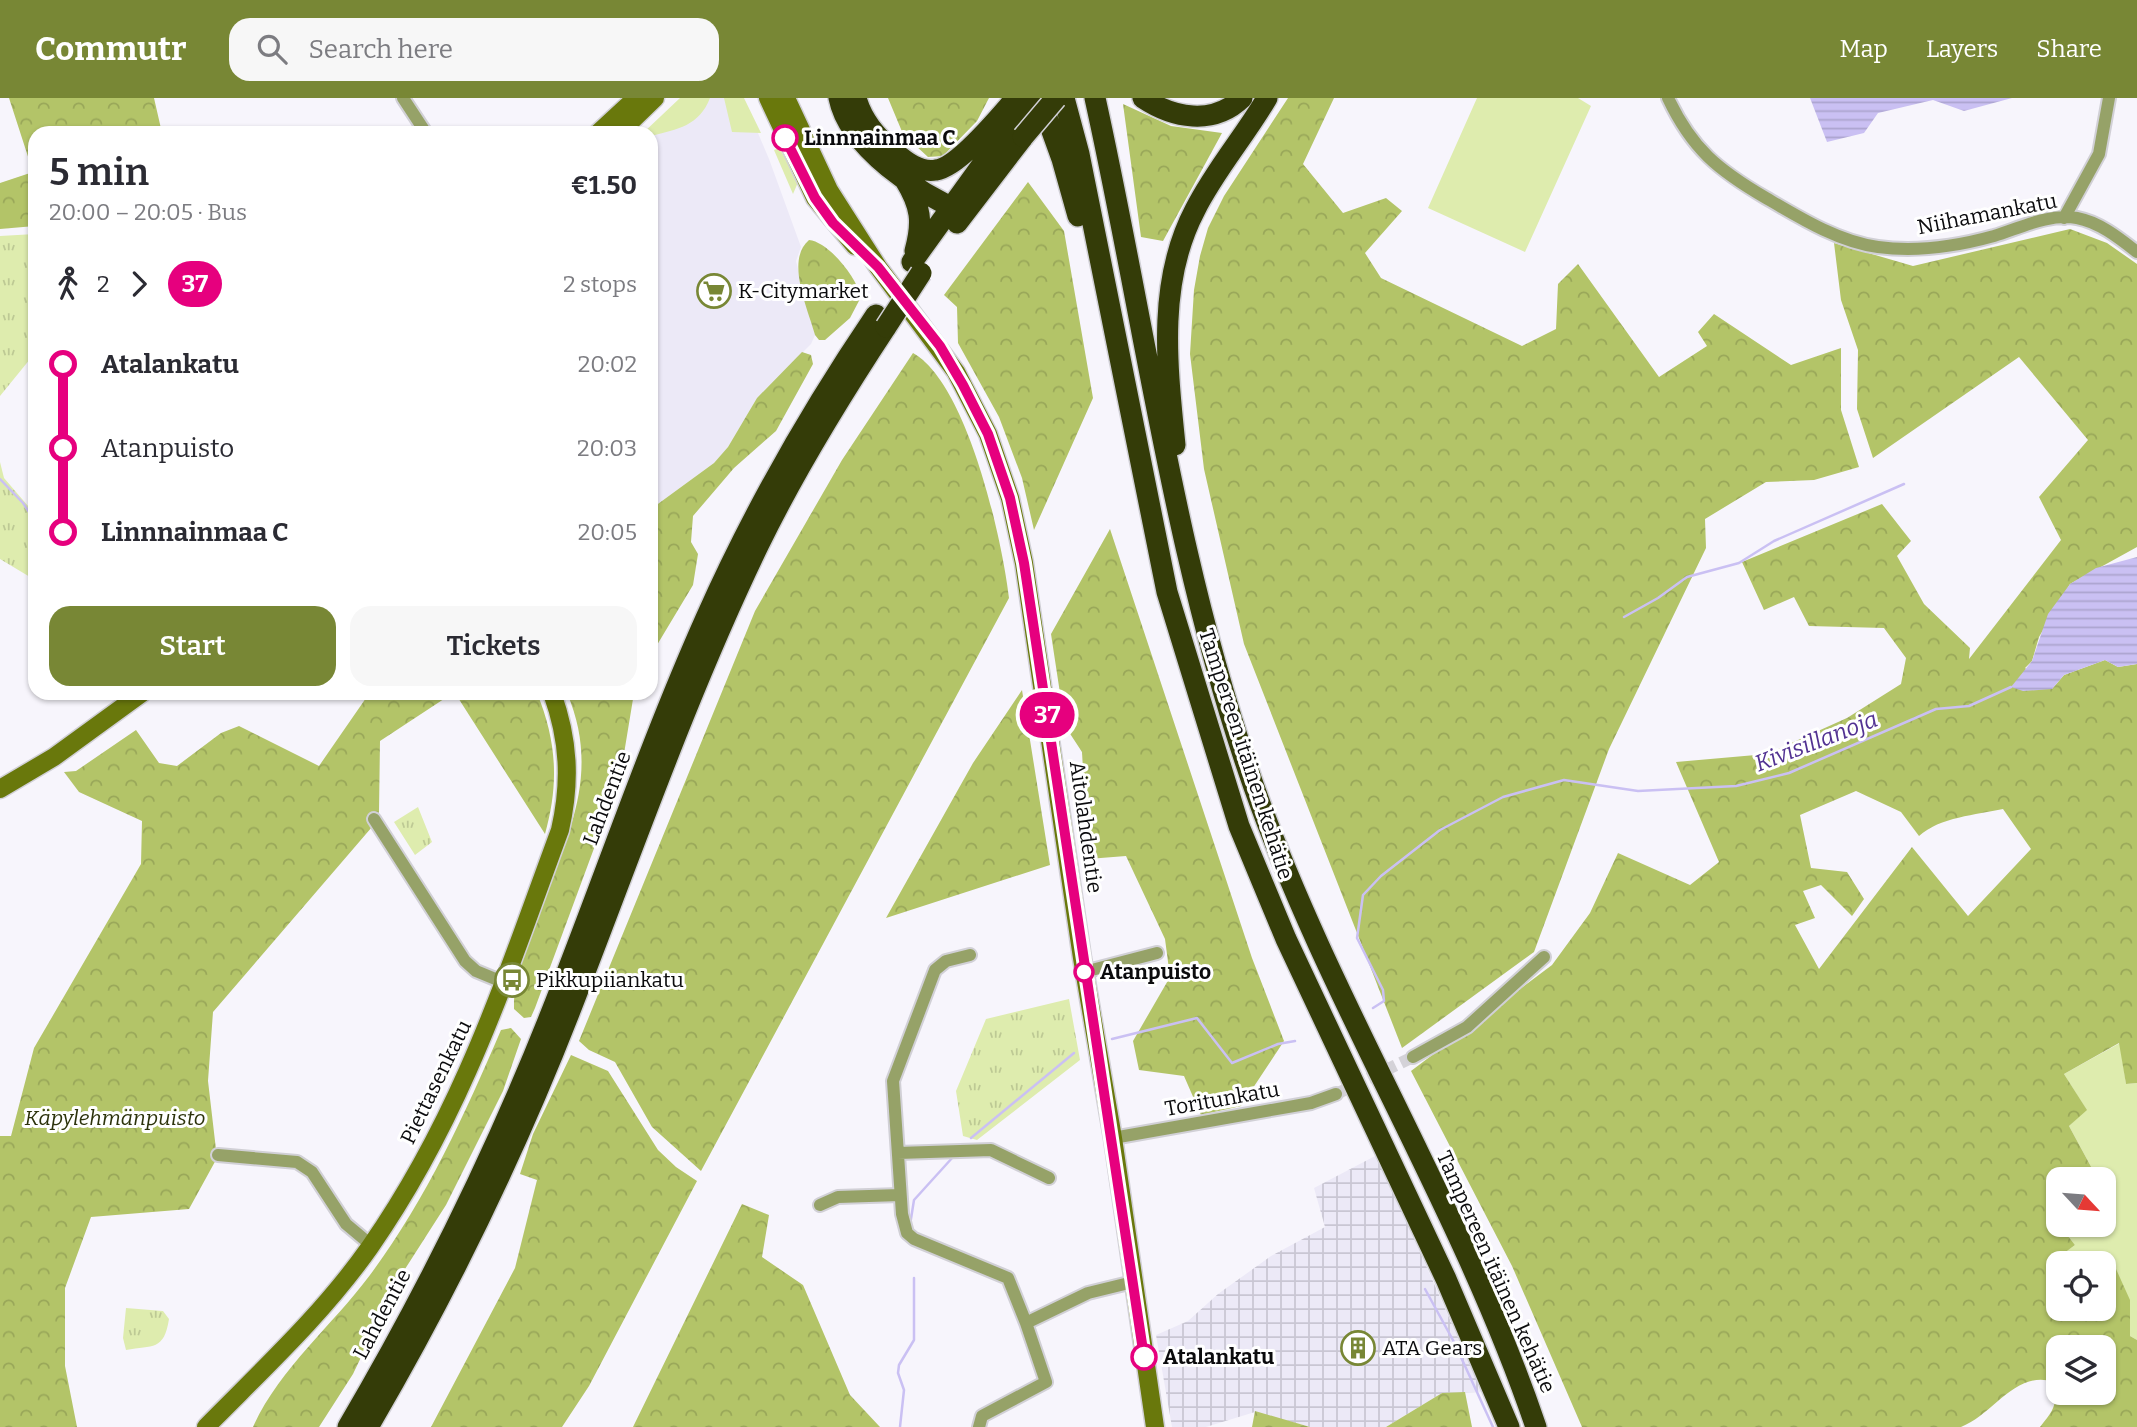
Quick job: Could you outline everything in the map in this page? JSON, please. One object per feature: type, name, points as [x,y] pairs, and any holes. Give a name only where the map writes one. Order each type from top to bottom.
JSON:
[{"type":"highway","points":[[839,98],[846,119],[858,137],[957,206]]},
{"type":"highway","points":[[856,98],[870,128],[909,172],[921,213],[922,227],[916,267]]},
{"type":"highway","points":[[1012,126],[1016,98]]},
{"type":"highway","points":[[1012,126],[1037,98],[1059,148],[1110,317]]},
{"type":"highway","points":[[909,172],[934,171],[947,167],[1056,98]]},
{"type":"highway","name":"Tampereen itäinen kehätie","points":[[1064,98],[1079,154],[1167,592],[1239,826],[1291,951],[1446,1279],[1509,1427]]},
{"type":"highway","name":"Tampereen itäinen kehätie","points":[[1094,98],[1170,481],[1212,657],[1254,788],[1331,973],[1491,1312],[1536,1426]]},
{"type":"highway","points":[[1143,98],[1168,113],[1189,117],[1222,111],[1242,98]]},
{"type":"highway","points":[[1170,481],[1176,450],[1171,401],[1168,300],[1177,253],[1206,189],[1268,98]]},
{"type":"highway","name":"Lahdentie","points":[[348,1427],[435,1267],[498,1136],[550,1016],[661,726],[714,601],[787,458],[1012,126]]},
{"type":"highway","name":"Lahdentie","points":[[368,1427],[460,1255],[541,1081],[650,797],[737,592],[786,492],[881,321]]},
{"type":"main road","points":[[606,126],[636,98]]},
{"type":"main road","points":[[626,126],[655,98]]},
{"type":"main road","name":"Aitolahdentie","points":[[773,99],[815,198],[833,223],[878,267],[956,372],[988,434],[1010,498],[1024,563],[1084,972],[1114,1138],[1155,1427]]},
{"type":"main road","points":[[0,789],[54,757],[132,700]]},
{"type":"main road","name":"Piettasenkatu","points":[[206,1427],[294,1340],[371,1245],[449,1117],[478,1053],[560,830],[567,796],[567,747],[554,700]]},
{"type":"street","points":[[403,98],[421,126]]},
{"type":"street","name":"Niihamankatu","points":[[1668,98],[1696,147],[1718,167],[1790,212],[1850,241],[1877,247],[1922,248],[1975,240],[2029,224],[2070,218]]},
{"type":"street","points":[[2109,98],[2099,154],[2070,218],[2103,228],[2137,252]]},
{"type":"street","points":[[374,819],[465,961],[476,971],[505,983]]},
{"type":"street","points":[[1084,972],[1157,953]]},
{"type":"street","points":[[970,956],[946,961],[935,970],[893,1081],[900,1195],[907,1233],[1008,1278],[1046,1382],[982,1416],[979,1427]]},
{"type":"street","points":[[1413,1057],[1467,1027],[1544,957]]},
{"type":"street","name":"Toritunkatu","points":[[1114,1138],[1311,1103],[1336,1094]]},
{"type":"street","points":[[898,1153],[991,1150],[1049,1178]]},
{"type":"street","points":[[218,1155],[297,1163],[312,1172],[345,1224],[371,1245]]},
{"type":"street","points":[[820,1205],[838,1197],[900,1195]]},
{"type":"street","points":[[1026,1323],[1088,1293],[1133,1282]]},
{"type":"shaded area","points":[[691,98],[743,98],[769,159],[801,247],[796,261],[815,335],[811,344],[757,398],[728,447],[714,463],[658,504],[658,126],[655,126]]},
{"type":"shaded area","points":[[1810,98],[2012,98],[1964,111],[1933,100],[1878,113],[1864,133],[1827,142]]},
{"type":"shaded area","points":[[2137,557],[2137,664],[2118,667],[2105,660],[2064,675],[2052,689],[2023,691],[2011,687],[2032,661],[2048,614],[2070,584],[2096,568]]},
{"type":"shaded area","points":[[1377,1155],[1482,1392],[1442,1393],[1386,1427],[1310,1427],[1255,1412],[1206,1427],[1172,1427],[1156,1335],[1188,1321],[1218,1294],[1271,1256],[1325,1227],[1314,1188]]},
{"type":"green space","points":[[9,98],[154,98],[160,126],[28,126],[28,157]]},
{"type":"green space","points":[[680,98],[710,98],[700,115],[686,125],[658,134],[658,126],[650,126]]},
{"type":"green space","points":[[724,98],[744,98],[761,133],[732,132]]},
{"type":"green space","points":[[888,98],[989,98],[977,121],[943,156],[928,157],[903,134]]},
{"type":"green space","points":[[1288,98],[1334,98],[1303,164],[1343,213],[1386,198],[1402,211],[1365,253],[1381,278],[1522,346],[1556,329],[1558,284],[1578,264],[1659,377],[1707,346],[1698,332],[1714,314],[1791,365],[1841,348],[1841,410],[1859,467],[1814,480],[1766,482],[1705,519],[1706,548],[1609,749],[1534,952],[1402,1048],[1244,644],[1204,469],[1190,354],[1194,290],[1208,228],[1224,196]]},
{"type":"green space","points":[[1477,98],[1578,98],[1591,106],[1525,252],[1428,208]]},
{"type":"green space","points":[[1123,104],[1171,126],[1222,133],[1163,241],[1141,237]]},
{"type":"green space","points":[[779,148],[799,180],[793,194],[774,150]]},
{"type":"green space","points":[[28,174],[28,227],[0,229],[0,183]]},
{"type":"green space","points":[[1028,182],[1064,231],[1093,398],[1034,530],[1022,478],[999,417],[958,343],[957,307],[944,295]]},
{"type":"green space","points":[[2070,229],[2107,243],[2137,264],[2137,547],[2070,584],[2039,637],[2032,661],[2025,668],[2052,689],[2064,675],[2105,660],[2118,667],[2137,664],[2137,1083],[2126,1084],[2119,1043],[2064,1074],[2087,1110],[2069,1126],[2091,1167],[2046,1167],[2046,1237],[2069,1237],[2075,1245],[2067,1251],[2046,1251],[2046,1321],[2116,1321],[2116,1269],[2130,1300],[2130,1336],[2137,1340],[2137,1427],[2040,1427],[2054,1405],[2116,1405],[2116,1335],[2046,1335],[2046,1381],[2028,1382],[2016,1387],[1973,1421],[1961,1427],[1582,1427],[1512,1266],[1411,1071],[1552,965],[1590,913],[1618,853],[1690,885],[1719,862],[1676,762],[1767,754],[1847,718],[1901,684],[1906,658],[1884,628],[1809,626],[1794,597],[1764,610],[1742,562],[1882,504],[1911,541],[1897,556],[1924,604],[1970,648],[1969,659],[2061,540],[2039,497],[2088,440],[2019,357],[1873,458],[1857,409],[1858,350],[1841,300],[1834,243],[1913,266]],"holes":[[[1856,791],[1901,812],[1919,836],[1948,821],[2003,809],[2031,849],[1968,916],[1912,847],[1819,969],[1795,925],[1815,918],[1803,891],[1821,885],[1852,916],[1864,899],[1847,872],[1811,868],[1800,815]]]},
{"type":"green space","points":[[28,234],[28,362],[0,396],[0,236]]},
{"type":"green space","points":[[809,240],[825,247],[841,262],[854,280],[861,297],[850,318],[825,340],[819,340],[815,335],[800,285],[799,260],[802,249]]},
{"type":"green space","points":[[802,352],[811,355],[813,364],[776,431],[734,468],[693,516],[691,542],[698,554],[693,585],[658,643],[658,504],[714,463],[728,447],[757,398]]},
{"type":"green space","points":[[913,353],[932,370],[950,396],[965,428],[990,502],[1009,598],[701,1171],[652,1127],[615,1062],[589,1050],[579,1041],[755,611],[842,460]]},
{"type":"green space","points":[[0,462],[4,478],[28,506],[28,576],[0,559]]},
{"type":"green space","points":[[1110,529],[1252,958],[1284,1041],[1241,1106],[1201,1115],[1184,1076],[1139,1070],[1133,1041],[1170,977],[1165,939],[1126,856],[1088,859],[1082,752],[1065,726],[1051,634]]},
{"type":"green space","points":[[1022,690],[1050,865],[886,918],[973,763]]},
{"type":"green space","name":"Käpylehmänpuisto","points":[[365,700],[442,700],[380,741],[379,812],[372,827],[213,1012],[208,1081],[217,1158],[189,1209],[91,1217],[65,1288],[65,1366],[77,1427],[0,1427],[0,1136],[11,1136],[34,1048],[141,864],[142,821],[79,792],[64,772],[76,771],[136,730],[159,763],[177,766],[221,733],[239,726],[319,766]]},
{"type":"green space","points":[[459,700],[540,700],[549,729],[554,763],[552,798],[545,834]]},
{"type":"green space","points":[[569,700],[633,700],[620,778],[535,1008],[531,1017],[524,1018],[514,1009],[519,969],[530,931],[573,817],[581,778],[580,737]]},
{"type":"green space","points":[[418,807],[432,842],[415,855],[394,822]]},
{"type":"green space","name":"Atanpuisto","points":[[1069,999],[1080,1060],[977,1140],[963,1136],[956,1091],[986,1019]]},
{"type":"green space","points":[[511,1028],[521,1039],[503,1091],[446,1205],[398,1280],[353,1374],[319,1427],[253,1427],[291,1367],[370,1275],[409,1217],[443,1157],[501,1030]]},
{"type":"green space","points":[[2120,1043],[2126,1084],[2137,1083],[2137,1340],[2130,1336],[2116,1270],[2116,1251],[2066,1251],[2075,1245],[2069,1237],[2116,1237],[2116,1167],[2091,1167],[2069,1126],[2086,1109],[2064,1074]]},
{"type":"green space","points":[[571,1055],[608,1071],[658,1150],[676,1167],[697,1181],[589,1386],[562,1427],[431,1427],[515,1268],[537,1180],[520,1174],[533,1134]]},
{"type":"green space","points":[[742,1204],[769,1215],[762,1257],[803,1285],[850,1395],[880,1427],[633,1427]]},
{"type":"green space","points":[[126,1308],[163,1311],[169,1319],[160,1342],[126,1350],[123,1338]]},
{"type":"green space","points":[[1465,1392],[1472,1427],[1386,1427],[1442,1393]]},
{"type":"green space","points":[[1255,1411],[1310,1427],[1252,1427]]},
{"type":"waterway","points":[[0,479],[28,510]]},
{"type":"waterway","points":[[1624,617],[1658,598],[1687,577],[1739,563],[1774,541],[1904,484]]},
{"type":"waterway","name":"Kivisillanoja","points":[[1373,1008],[1384,1001],[1383,990],[1357,938],[1363,895],[1381,876],[1440,830],[1503,797],[1564,780],[1638,791],[1736,786],[1789,773],[1936,709],[1969,706],[2011,687]]},
{"type":"waterway","name":"Kivisillanoja","points":[[1112,1039],[1197,1018],[1232,1063],[1278,1044],[1295,1041]]},
{"type":"waterway","points":[[971,1138],[1074,1053]]},
{"type":"waterway","points":[[910,1225],[914,1200],[953,1157]]},
{"type":"waterway","points":[[900,1427],[904,1390],[898,1373],[899,1365],[914,1340],[914,1278]]},
{"type":"waterway","points":[[1425,1289],[1454,1342],[1493,1427]]},
{"type":"tunnel","points":[[1336,1094],[1413,1057]]},
{"type":"bus line","name":"37","points":[[785,138],[815,198],[833,223],[878,267],[940,346],[988,434],[1010,498],[1024,563],[1078,932],[1114,1138],[1144,1357]]},
{"type":"place","name":"Linnnainmaa C","points":[[785,138]]},
{"type":"place","name":"K-Citymarket","points":[[714,291]]},
{"type":"place","name":"Atanpuisto","points":[[1084,972]]},
{"type":"place","name":"Pikkupiiankatu","points":[[512,980]]},
{"type":"place","name":"ATA Gears","points":[[1358,1348]]},
{"type":"place","name":"Atalankatu","points":[[1144,1357]]}]
